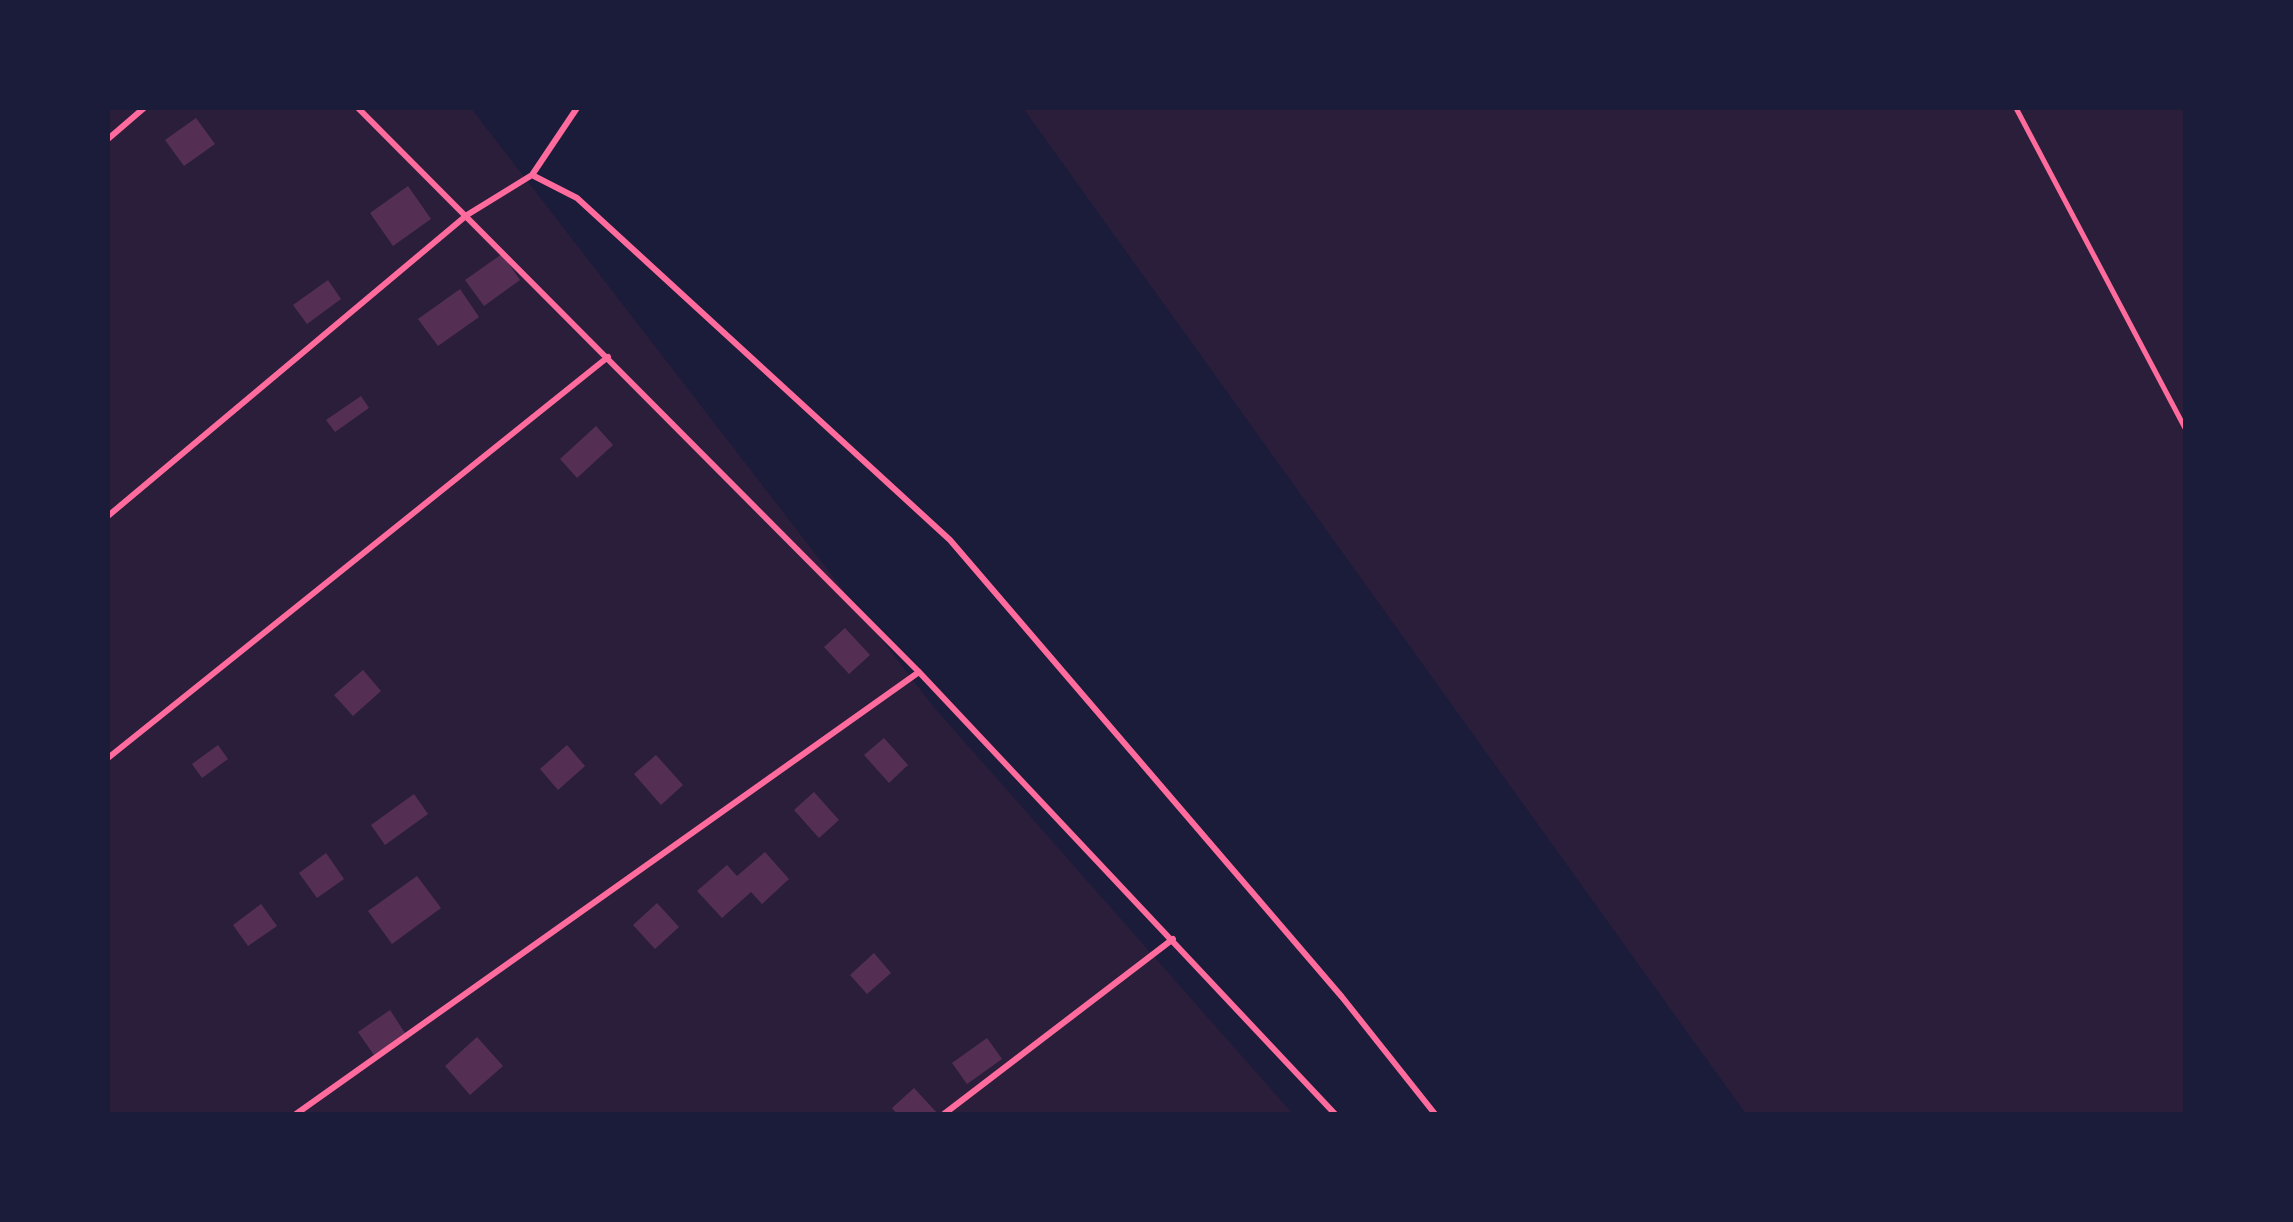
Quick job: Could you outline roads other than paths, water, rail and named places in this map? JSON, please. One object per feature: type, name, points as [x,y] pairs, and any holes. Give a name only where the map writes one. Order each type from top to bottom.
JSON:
[{"type":"lane","points":[[108,139],[144,108]]},
{"type":"lane","points":[[358,108],[919,672],[1335,1114]]},
{"type":"lane","points":[[108,516],[467,215],[532,175],[577,108]]},
{"type":"lane","points":[[532,175],[577,198],[950,540],[1342,997],[1435,1114]]},
{"type":"lane","points":[[108,758],[608,357]]},
{"type":"lane","points":[[296,1114],[919,672]]},
{"type":"lane","points":[[944,1114],[1173,939]]}]
